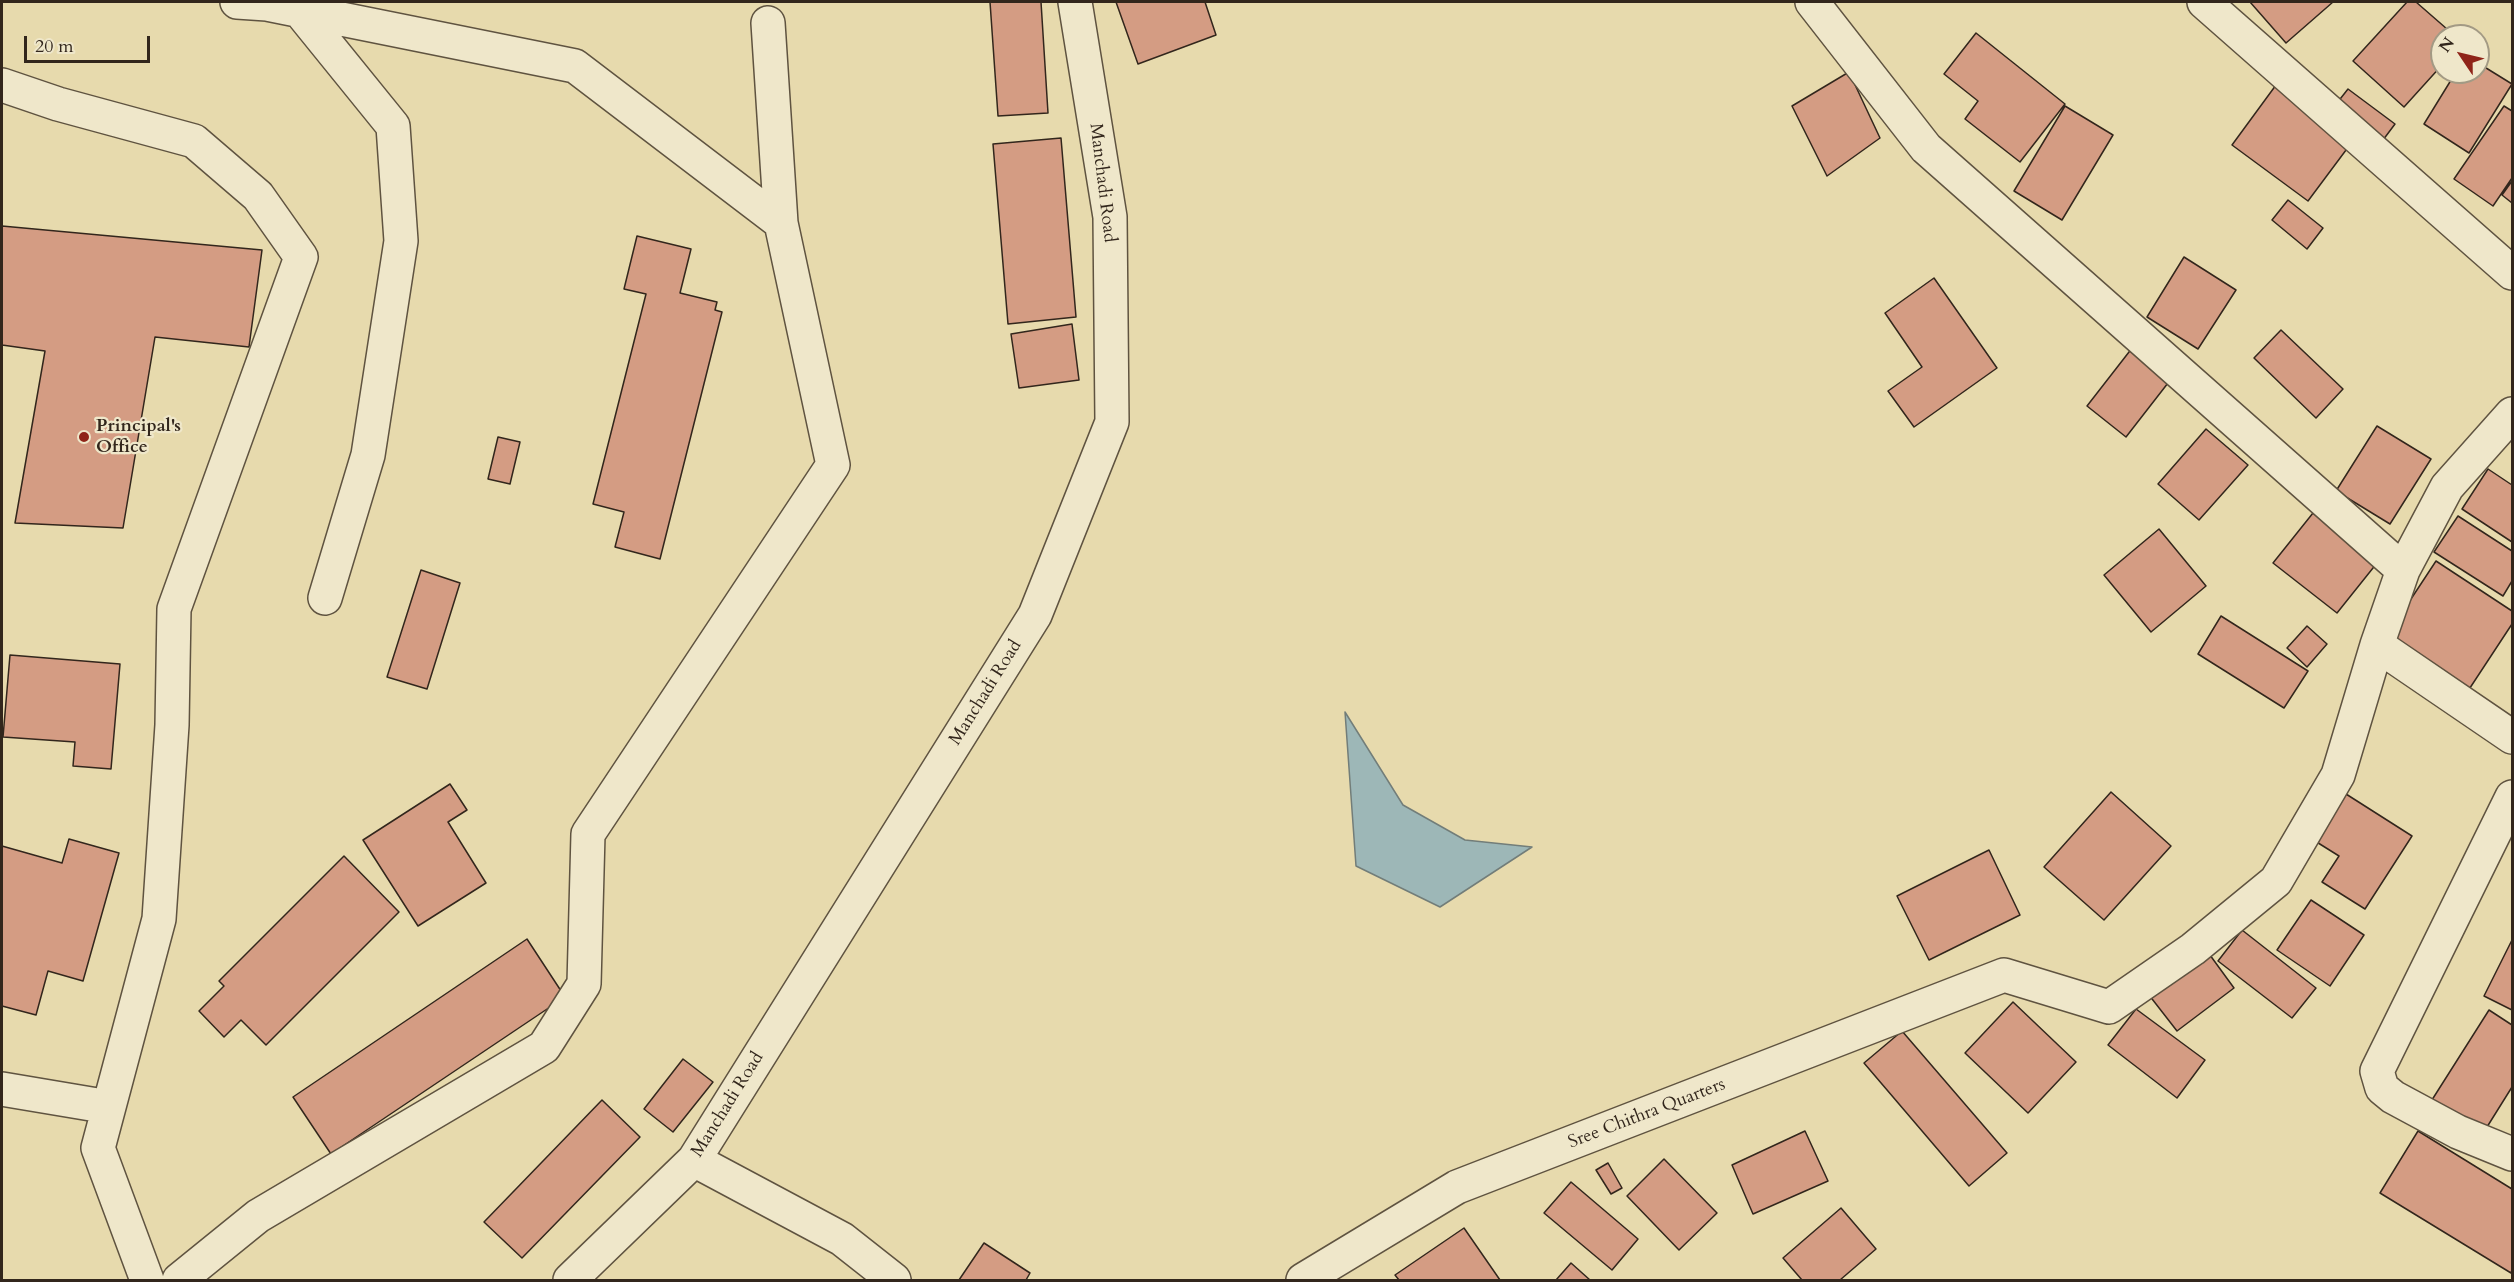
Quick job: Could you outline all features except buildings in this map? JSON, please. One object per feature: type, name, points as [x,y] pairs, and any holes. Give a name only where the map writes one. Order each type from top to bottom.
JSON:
[{"type":"street","points":[[237,2],[299,10],[575,66],[781,223]]},
{"type":"street","name":"Manchadi Road","points":[[570,1281],[694,1160],[1035,615],[1112,422],[1110,218],[1075,2]]},
{"type":"street","points":[[1812,2],[1926,148],[2403,570]]},
{"type":"street","points":[[2204,2],[2512,273]]},
{"type":"street","points":[[299,10],[393,126],[401,241],[368,455],[325,598]]},
{"type":"street","points":[[179,1281],[258,1216],[544,1047],[584,984],[588,834],[833,465],[781,223],[768,23]]},
{"type":"street","points":[[2,85],[58,105],[194,141],[258,196],[301,257],[174,609],[172,725],[159,919],[98,1148],[147,1281]]},
{"type":"street","points":[[2512,414],[2447,487],[2403,570],[2377,645],[2512,737]]},
{"type":"street","name":"Sree Chithra Quarters","points":[[1303,1281],[1457,1187],[2004,975],[2109,1007],[2193,949],[2276,881],[2338,775],[2377,645]]},
{"type":"street","points":[[2512,797],[2377,1071],[2382,1088],[2393,1097],[2458,1132],[2512,1154]]},
{"type":"street","points":[[2,1089],[108,1107]]},
{"type":"street","points":[[694,1160],[842,1239],[894,1281]]},
{"type":"water","points":[[1345,712],[1403,805],[1465,840],[1532,847],[1440,907],[1356,866]]},
{"type":"place","name":"Principal's Office","points":[[84,437]]}]
